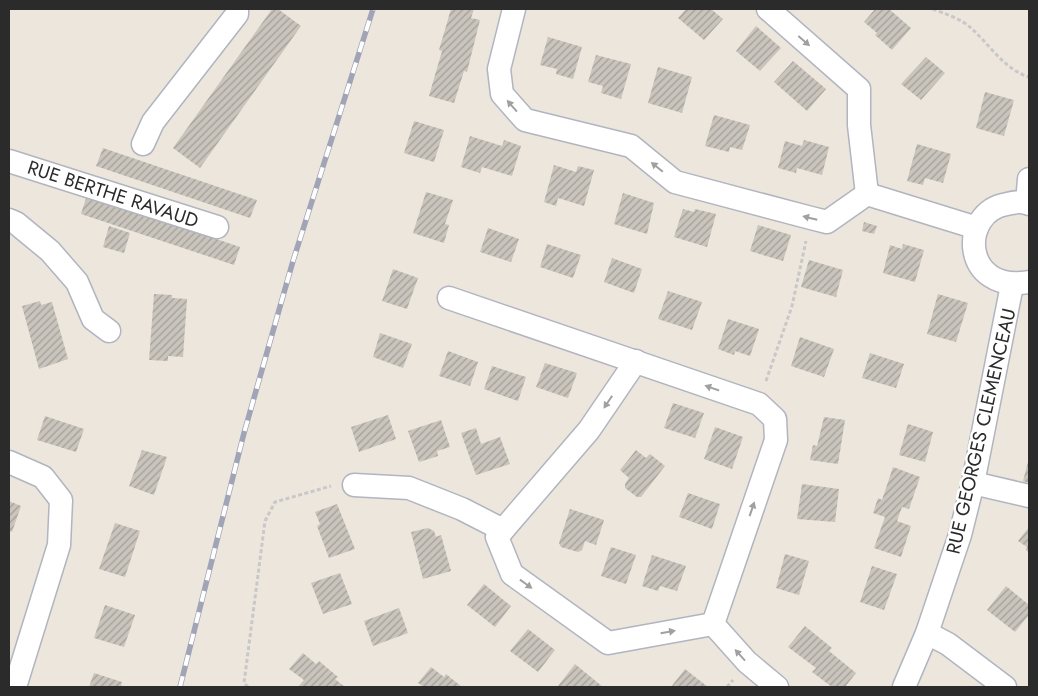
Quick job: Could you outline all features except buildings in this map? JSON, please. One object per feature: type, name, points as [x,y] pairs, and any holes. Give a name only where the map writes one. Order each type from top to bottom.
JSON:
[{"type":"street","points":[[143,144],[153,122],[237,14],[237,9]]},
{"type":"street","points":[[514,9],[499,69],[502,94],[525,120],[631,146],[675,182],[827,222],[867,194]]},
{"type":"street","points":[[768,9],[859,89],[859,125],[867,194]]},
{"type":"street","name":"RUE BERTHE RAVAUD","points":[[9,161],[217,227]]},
{"type":"street","points":[[867,194],[977,228],[987,213],[1000,205],[1028,204],[1029,178]]},
{"type":"street","points":[[9,220],[16,223],[50,252],[77,282],[93,319],[109,331]]},
{"type":"street","name":"RUE GEORGES CLEMENCEAU","points":[[904,687],[927,633],[960,534],[1021,284],[997,281],[984,271],[976,257],[974,241],[977,228]]},
{"type":"street","points":[[449,298],[758,404],[775,419],[776,440],[713,624]]},
{"type":"street","points":[[636,361],[589,430],[497,537],[512,574],[608,643],[713,624]]},
{"type":"street","points":[[9,462],[43,477],[61,500],[59,545],[15,657],[15,687]]},
{"type":"street","points":[[973,483],[1029,496]]},
{"type":"street","points":[[354,485],[410,488],[462,509],[503,530]]},
{"type":"street","points":[[713,624],[747,662],[777,687]]},
{"type":"street","points":[[927,633],[948,644],[1006,687]]},
{"type":"path","points":[[933,9],[970,26],[996,54],[1022,75],[1029,77]]},
{"type":"path","points":[[758,404],[792,306],[811,218]]},
{"type":"path","points":[[248,687],[244,683],[265,521],[276,502],[331,486],[354,485]]},
{"type":"railway","points":[[180,687],[244,433],[293,261],[373,9]]}]
